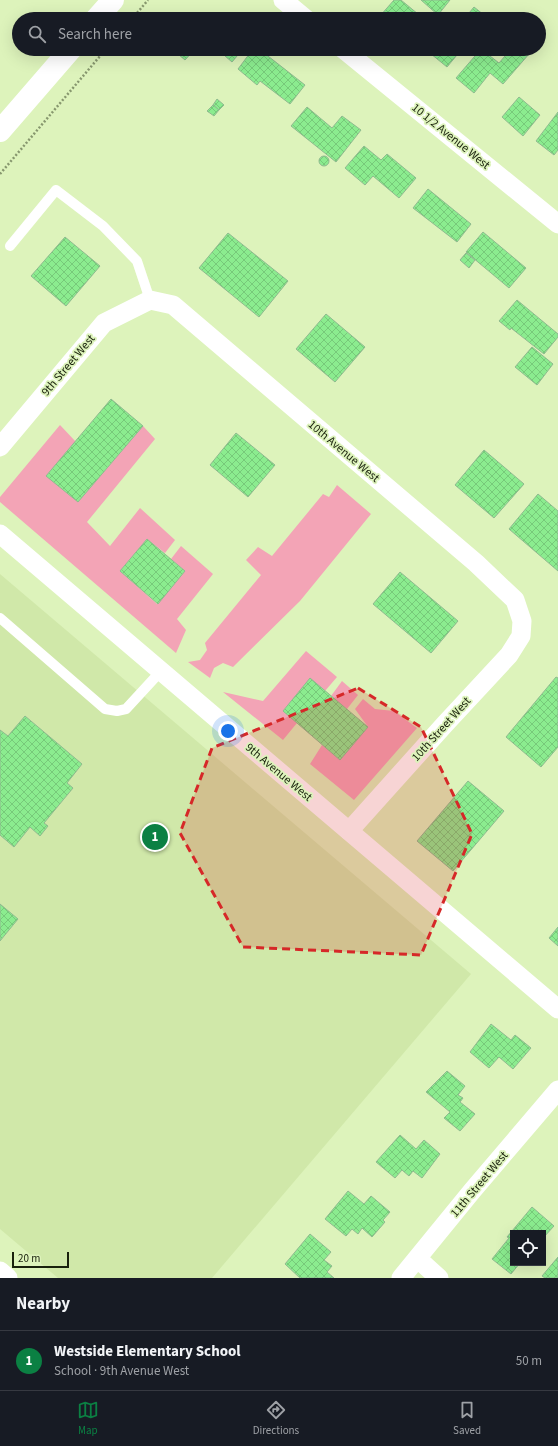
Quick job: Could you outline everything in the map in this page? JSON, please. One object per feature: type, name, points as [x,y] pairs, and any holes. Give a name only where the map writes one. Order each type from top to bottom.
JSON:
[{"type":"street","points":[[102,12],[113,0]]},
{"type":"street","points":[[283,0],[298,12]]},
{"type":"street","points":[[0,131],[65,56]]},
{"type":"street","name":"10 1/2 Avenue West","points":[[352,56],[558,224]]},
{"type":"street","name":"9th Street West","points":[[0,447],[104,323],[150,300]]},
{"type":"street","name":"10th Avenue West","points":[[150,300],[173,306],[476,563],[515,600],[522,621]]},
{"type":"street","name":"9th Avenue West","points":[[0,534],[558,1009]]},
{"type":"street","name":"10th Street West","points":[[349,831],[444,724],[509,655],[521,636],[522,621]]},
{"type":"street","name":"11th Street West","points":[[401,1278],[472,1191],[558,1090]]},
{"type":"street","points":[[418,1259],[439,1278]]},
{"type":"street","points":[[0,1272],[8,1278]]},
{"type":"lane","points":[[10,246],[56,190],[103,226],[137,261],[150,300]]},
{"type":"lane","points":[[0,618],[105,709],[116,711],[126,709],[161,671]]},
{"type":"path","points":[[138,12],[148,0]]},
{"type":"path","points":[[0,174],[100,56]]},
{"type":"highlighted area","points":[[358,688],[421,727],[472,834],[421,955],[243,947],[180,833],[212,748]]},
{"type":"shaded area","points":[[60,425],[76,442],[47,476],[78,502],[143,426],[155,439],[87,522],[110,546],[140,508],[175,540],[165,553],[147,539],[120,571],[157,604],[185,571],[171,559],[181,546],[213,574],[177,619],[186,630],[176,653],[0,502],[0,497]]},
{"type":"shaded area","points":[[337,485],[371,514],[300,601],[233,667],[223,663],[214,668],[210,678],[188,662],[200,660],[207,650],[205,643],[261,575],[246,560],[258,547],[272,556],[323,494],[329,497]]},
{"type":"shaded area","points":[[0,574],[471,974],[212,1278],[58,1278],[0,1229]]},
{"type":"shaded area","points":[[306,651],[337,677],[325,691],[310,679],[283,711],[297,723],[283,740],[223,692],[263,701]]},
{"type":"shaded area","points":[[342,681],[358,695],[347,709],[331,696]]},
{"type":"shaded area","points":[[363,699],[375,709],[394,711],[417,728],[354,800],[310,764],[322,745],[340,760],[368,727],[355,709]]},
{"type":"building","points":[[394,0],[401,0],[416,12],[384,12]]},
{"type":"building","points":[[421,0],[450,0],[440,12],[435,12]]},
{"type":"building","points":[[474,7],[480,12],[470,12]]},
{"type":"building","points":[[180,56],[189,56],[185,60]]},
{"type":"building","points":[[225,56],[237,56],[232,62]]},
{"type":"building","points":[[248,56],[268,56],[305,85],[290,104],[260,81],[257,85],[238,69]]},
{"type":"building","points":[[434,56],[456,56],[447,67]]},
{"type":"building","points":[[475,56],[490,56],[499,63],[505,56],[527,56],[503,84],[490,73],[474,93],[456,78]]},
{"type":"building","points":[[519,97],[540,115],[523,136],[502,117]]},
{"type":"building","points":[[217,99],[224,105],[219,110],[213,105]]},
{"type":"building","points":[[213,105],[219,110],[214,116],[207,111]]},
{"type":"building","points":[[307,107],[332,128],[342,116],[361,130],[336,162],[291,126]]},
{"type":"building","points":[[558,112],[558,150],[554,155],[536,141]]},
{"type":"building","points":[[364,146],[381,160],[387,154],[416,178],[399,198],[373,176],[365,185],[345,168]]},
{"type":"building","points":[[322,156],[326,156],[328,157],[328,165],[322,166],[319,163],[319,159]]},
{"type":"building","points":[[428,189],[471,224],[457,242],[413,208]]},
{"type":"building","points":[[483,232],[526,268],[509,288],[466,252]]},
{"type":"building","points":[[228,233],[288,281],[259,317],[199,268]]},
{"type":"building","points":[[65,237],[100,266],[66,306],[31,276]]},
{"type":"building","points":[[466,253],[475,260],[469,268],[460,260]]},
{"type":"building","points":[[517,300],[558,334],[558,337],[544,354],[511,328],[510,330],[499,321]]},
{"type":"building","points":[[326,314],[365,347],[335,382],[296,349]]},
{"type":"building","points":[[532,347],[553,364],[537,385],[515,367]]},
{"type":"building","points":[[111,399],[143,426],[78,502],[46,476]]},
{"type":"building","points":[[236,433],[275,465],[248,497],[210,465]]},
{"type":"building","points":[[484,450],[524,484],[494,518],[455,485]]},
{"type":"building","points":[[538,494],[558,511],[558,571],[509,529]]},
{"type":"building","points":[[147,539],[185,571],[158,604],[120,571]]},
{"type":"building","points":[[400,572],[458,621],[431,653],[373,604]]},
{"type":"building","points":[[556,677],[558,678],[558,747],[541,767],[506,737]]},
{"type":"building","points":[[310,678],[368,727],[340,760],[283,711]]},
{"type":"building","points":[[25,716],[82,764],[67,783],[73,788],[44,823],[48,826],[40,836],[30,827],[14,847],[0,835],[0,730],[8,736]]},
{"type":"building","points":[[468,781],[504,811],[453,871],[417,841]]},
{"type":"building","points":[[0,904],[18,919],[0,941]]},
{"type":"building","points":[[558,927],[558,946],[549,938]]},
{"type":"building","points":[[491,1024],[511,1040],[515,1035],[531,1048],[513,1069],[499,1057],[489,1068],[470,1052]]},
{"type":"building","points":[[447,1071],[465,1086],[458,1095],[463,1098],[460,1102],[475,1114],[460,1131],[444,1118],[450,1112],[426,1092]]},
{"type":"building","points":[[400,1135],[416,1149],[424,1140],[440,1154],[422,1178],[413,1171],[409,1176],[402,1170],[395,1178],[376,1162]]},
{"type":"building","points":[[348,1191],[364,1204],[371,1196],[390,1212],[383,1220],[385,1222],[372,1237],[362,1228],[358,1234],[352,1229],[346,1236],[325,1219]]},
{"type":"building","points":[[532,1207],[554,1226],[546,1235],[546,1230],[513,1230]]},
{"type":"building","points":[[510,1233],[510,1266],[518,1266],[511,1274],[492,1259],[509,1238],[507,1237]]},
{"type":"building","points":[[310,1234],[331,1252],[324,1260],[332,1266],[327,1272],[334,1278],[300,1278],[285,1264]]},
{"type":"building","points":[[558,1257],[558,1278],[545,1278],[542,1276]]},
{"type":"place","name":"Westside Elementary School","points":[[155,837]]}]
